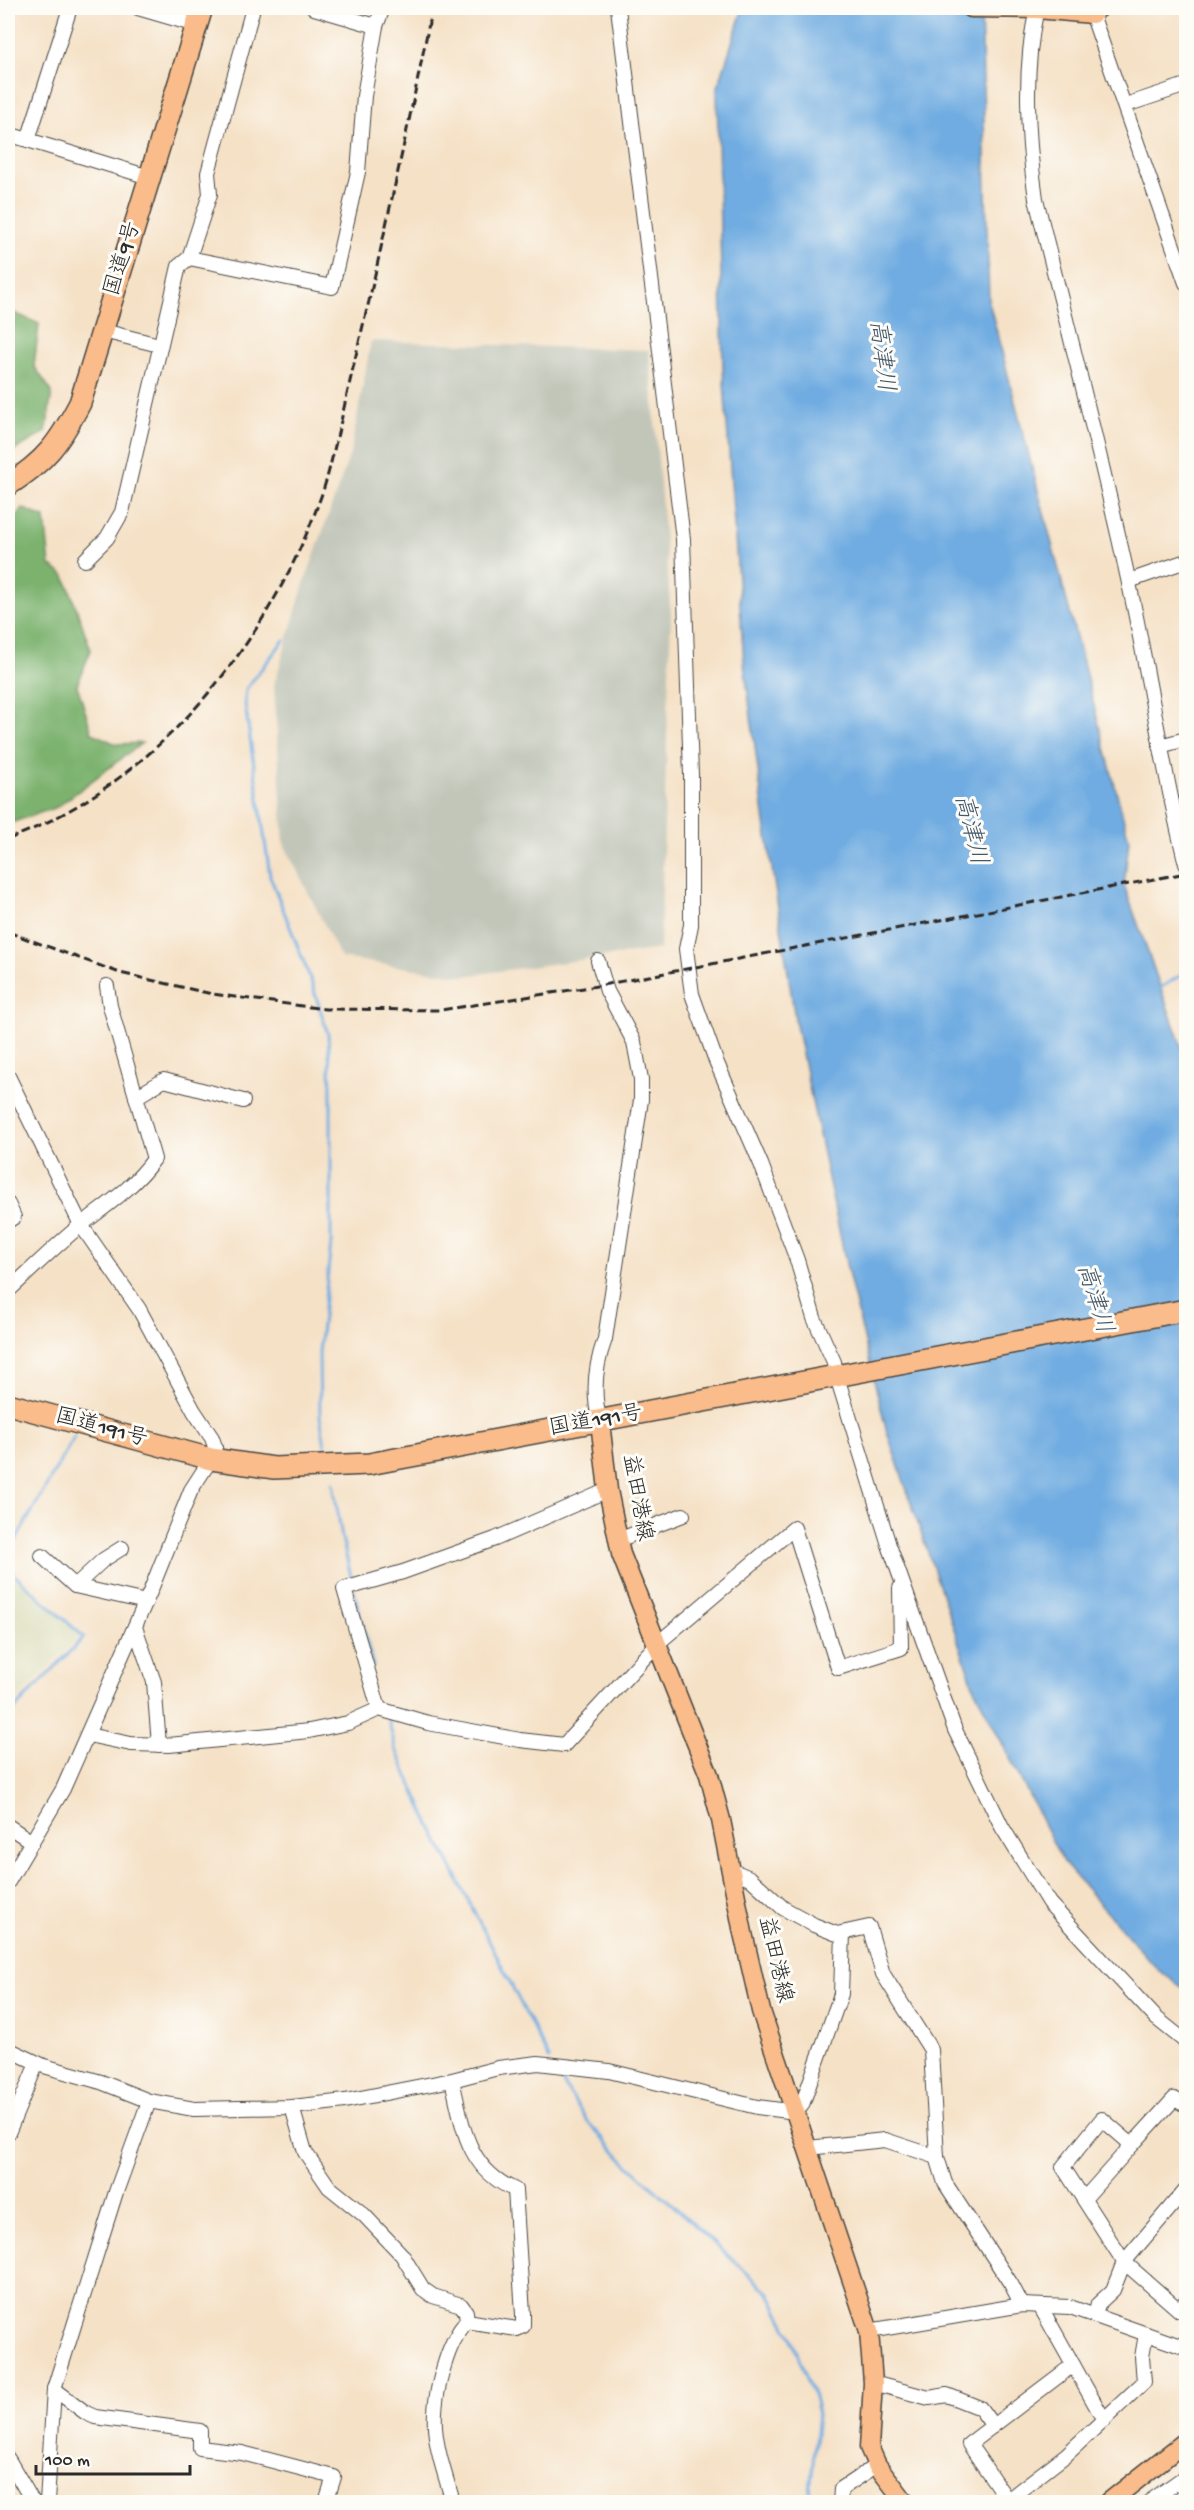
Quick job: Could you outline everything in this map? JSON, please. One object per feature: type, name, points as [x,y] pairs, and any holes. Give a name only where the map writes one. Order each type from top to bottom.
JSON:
[{"type":"highway","name":"国道9号","points":[[8,485],[41,462],[60,440],[80,404],[199,16]]},
{"type":"highway","name":"国道191号","points":[[8,1404],[211,1459],[274,1468],[369,1464],[1186,1310]]},
{"type":"main road","points":[[971,8],[1096,11]]},
{"type":"main road","name":"益田港線","points":[[600,1422],[608,1490],[621,1554],[709,1775],[721,1820],[743,1934],[761,2011],[869,2331],[873,2383],[869,2447],[877,2465],[905,2502]]},
{"type":"main road","points":[[1109,2502],[1186,2441]]},
{"type":"street","points":[[28,140],[70,8]]},
{"type":"street","points":[[138,8],[199,16]]},
{"type":"street","points":[[85,560],[107,538],[122,512],[179,266],[189,258],[210,194],[208,173],[254,8]]},
{"type":"street","points":[[314,8],[376,26]]},
{"type":"street","points":[[189,258],[332,287],[358,172],[364,96],[376,26],[383,8]]},
{"type":"street","points":[[618,8],[683,539],[691,775],[691,925],[686,949],[690,985],[716,1062],[761,1164],[789,1239],[814,1318],[834,1362],[900,1575],[956,1730],[1002,1827],[1049,1903],[1156,2018],[1186,2042]]},
{"type":"street","points":[[1034,9],[1029,148],[1036,199],[1129,581],[1148,673],[1169,796],[1186,864]]},
{"type":"street","points":[[1096,11],[1186,283]]},
{"type":"street","points":[[1126,105],[1186,85]]},
{"type":"street","points":[[8,134],[149,177]]},
{"type":"street","points":[[103,331],[159,345]]},
{"type":"street","points":[[1129,581],[1186,561]]},
{"type":"street","points":[[1160,746],[1186,739]]},
{"type":"street","points":[[598,961],[607,991],[634,1042],[641,1079],[641,1100],[605,1339],[597,1360],[594,1401],[600,1422]]},
{"type":"street","points":[[8,1291],[81,1225],[109,1206],[146,1170],[154,1159],[110,1006],[107,986]]},
{"type":"street","points":[[8,1076],[81,1225],[139,1309],[215,1447],[211,1459],[191,1490],[146,1602],[63,1789],[8,1882]]},
{"type":"street","points":[[136,1097],[164,1080],[243,1101]]},
{"type":"street","points":[[8,1204],[14,1217],[8,1221]]},
{"type":"street","points":[[379,1709],[344,1589],[403,1572],[495,1539],[608,1490]]},
{"type":"street","points":[[618,1540],[683,1515]]},
{"type":"street","points":[[88,1735],[131,1744],[159,1745],[309,1731],[348,1723],[379,1709],[428,1722],[520,1740],[564,1745],[657,1644],[794,1528],[838,1668],[901,1648],[900,1575]]},
{"type":"street","points":[[75,1587],[103,1560],[122,1548]]},
{"type":"street","points":[[42,1556],[75,1587],[146,1602]]},
{"type":"street","points":[[135,1627],[154,1682],[159,1745]]},
{"type":"street","points":[[8,1826],[32,1842]]},
{"type":"street","points":[[731,1870],[750,1878],[783,1908],[814,1925],[837,1934],[869,1927],[883,1974],[931,2050],[937,2157],[945,2182],[1011,2284],[1022,2305]]},
{"type":"street","points":[[8,2049],[37,2063],[101,2082],[149,2101],[194,2109],[292,2107],[345,2101],[452,2080],[498,2068],[538,2063],[609,2071],[757,2107],[796,2112],[802,2105],[841,1994],[843,1933]]},
{"type":"street","points":[[8,2133],[37,2063]]},
{"type":"street","points":[[452,2080],[472,2153],[491,2174],[515,2190],[523,2326],[517,2329],[467,2321]]},
{"type":"street","points":[[1084,2199],[1174,2099],[1186,2105]]},
{"type":"street","points":[[47,2502],[54,2389],[116,2192],[149,2101]]},
{"type":"street","points":[[292,2107],[305,2152],[329,2187],[364,2215],[402,2254],[423,2289],[433,2296],[461,2305],[466,2312],[467,2321],[458,2331],[448,2353],[435,2395],[436,2445],[453,2502]]},
{"type":"street","points":[[1132,2145],[1102,2119],[1063,2167],[1124,2262],[1179,2310],[1186,2301]]},
{"type":"street","points":[[808,2148],[885,2140],[937,2157]]},
{"type":"street","points":[[1095,2316],[1098,2304],[1113,2290],[1124,2262],[1186,2189]]},
{"type":"street","points":[[869,2331],[1022,2305],[1070,2307],[1186,2348]]},
{"type":"street","points":[[1040,2306],[1104,2420]]},
{"type":"street","points":[[1073,2365],[969,2444],[1006,2502],[1066,2455],[1144,2382],[1142,2357],[1146,2334]]},
{"type":"street","points":[[873,2383],[929,2398],[947,2395],[980,2408],[993,2426]]},
{"type":"street","points":[[54,2389],[95,2417],[200,2431],[200,2448],[242,2453],[334,2477],[326,2502]]},
{"type":"street","points":[[8,2459],[33,2502]]},
{"type":"street","points":[[840,2502],[841,2489],[877,2465]]},
{"type":"street","points":[[1149,2502],[1186,2476]]},
{"type":"shaded area","points":[[371,341],[649,350],[671,615],[660,949],[463,976],[341,958],[284,844],[274,685],[303,587],[351,451]]},
{"type":"shaded area","points":[[8,1572],[80,1635],[8,1707]]},
{"type":"green space","points":[[8,310],[39,324],[34,366],[52,392],[46,432],[8,454]]},
{"type":"green space","points":[[22,508],[45,518],[50,565],[65,576],[91,650],[77,685],[92,733],[116,744],[142,743],[57,807],[8,824],[8,530]]},
{"type":"water","name":"高津川","points":[[743,8],[981,8],[989,302],[1129,840],[1124,885],[1186,1059],[1186,1990],[1158,1970],[1063,1862],[974,1688],[886,1429],[847,1268],[796,1025],[765,823],[744,663],[723,369],[717,90]]},
{"type":"waterway","points":[[284,640],[246,689],[245,704],[270,876],[310,978],[328,1034],[331,1087],[331,1244],[319,1352],[320,1416],[326,1451]]},
{"type":"waterway","points":[[1160,988],[1186,972]]},
{"type":"waterway","points":[[8,1554],[74,1437]]},
{"type":"waterway","points":[[333,1483],[352,1581]]},
{"type":"waterway","points":[[8,1569],[84,1637],[8,1716]]},
{"type":"waterway","points":[[354,1591],[373,1666]]},
{"type":"waterway","points":[[387,1715],[395,1747],[426,1817],[549,2059]]},
{"type":"waterway","points":[[555,2070],[586,2120],[621,2158],[769,2293],[790,2334],[814,2397],[818,2414],[809,2502]]},
{"type":"railway","points":[[8,839],[61,815],[111,784],[157,747],[199,704],[236,658],[269,608],[297,556],[319,502],[331,462],[394,191],[432,8]]},
{"type":"railway","points":[[8,932],[120,973],[212,994],[325,1009],[441,1010],[597,986],[1186,873]]}]
